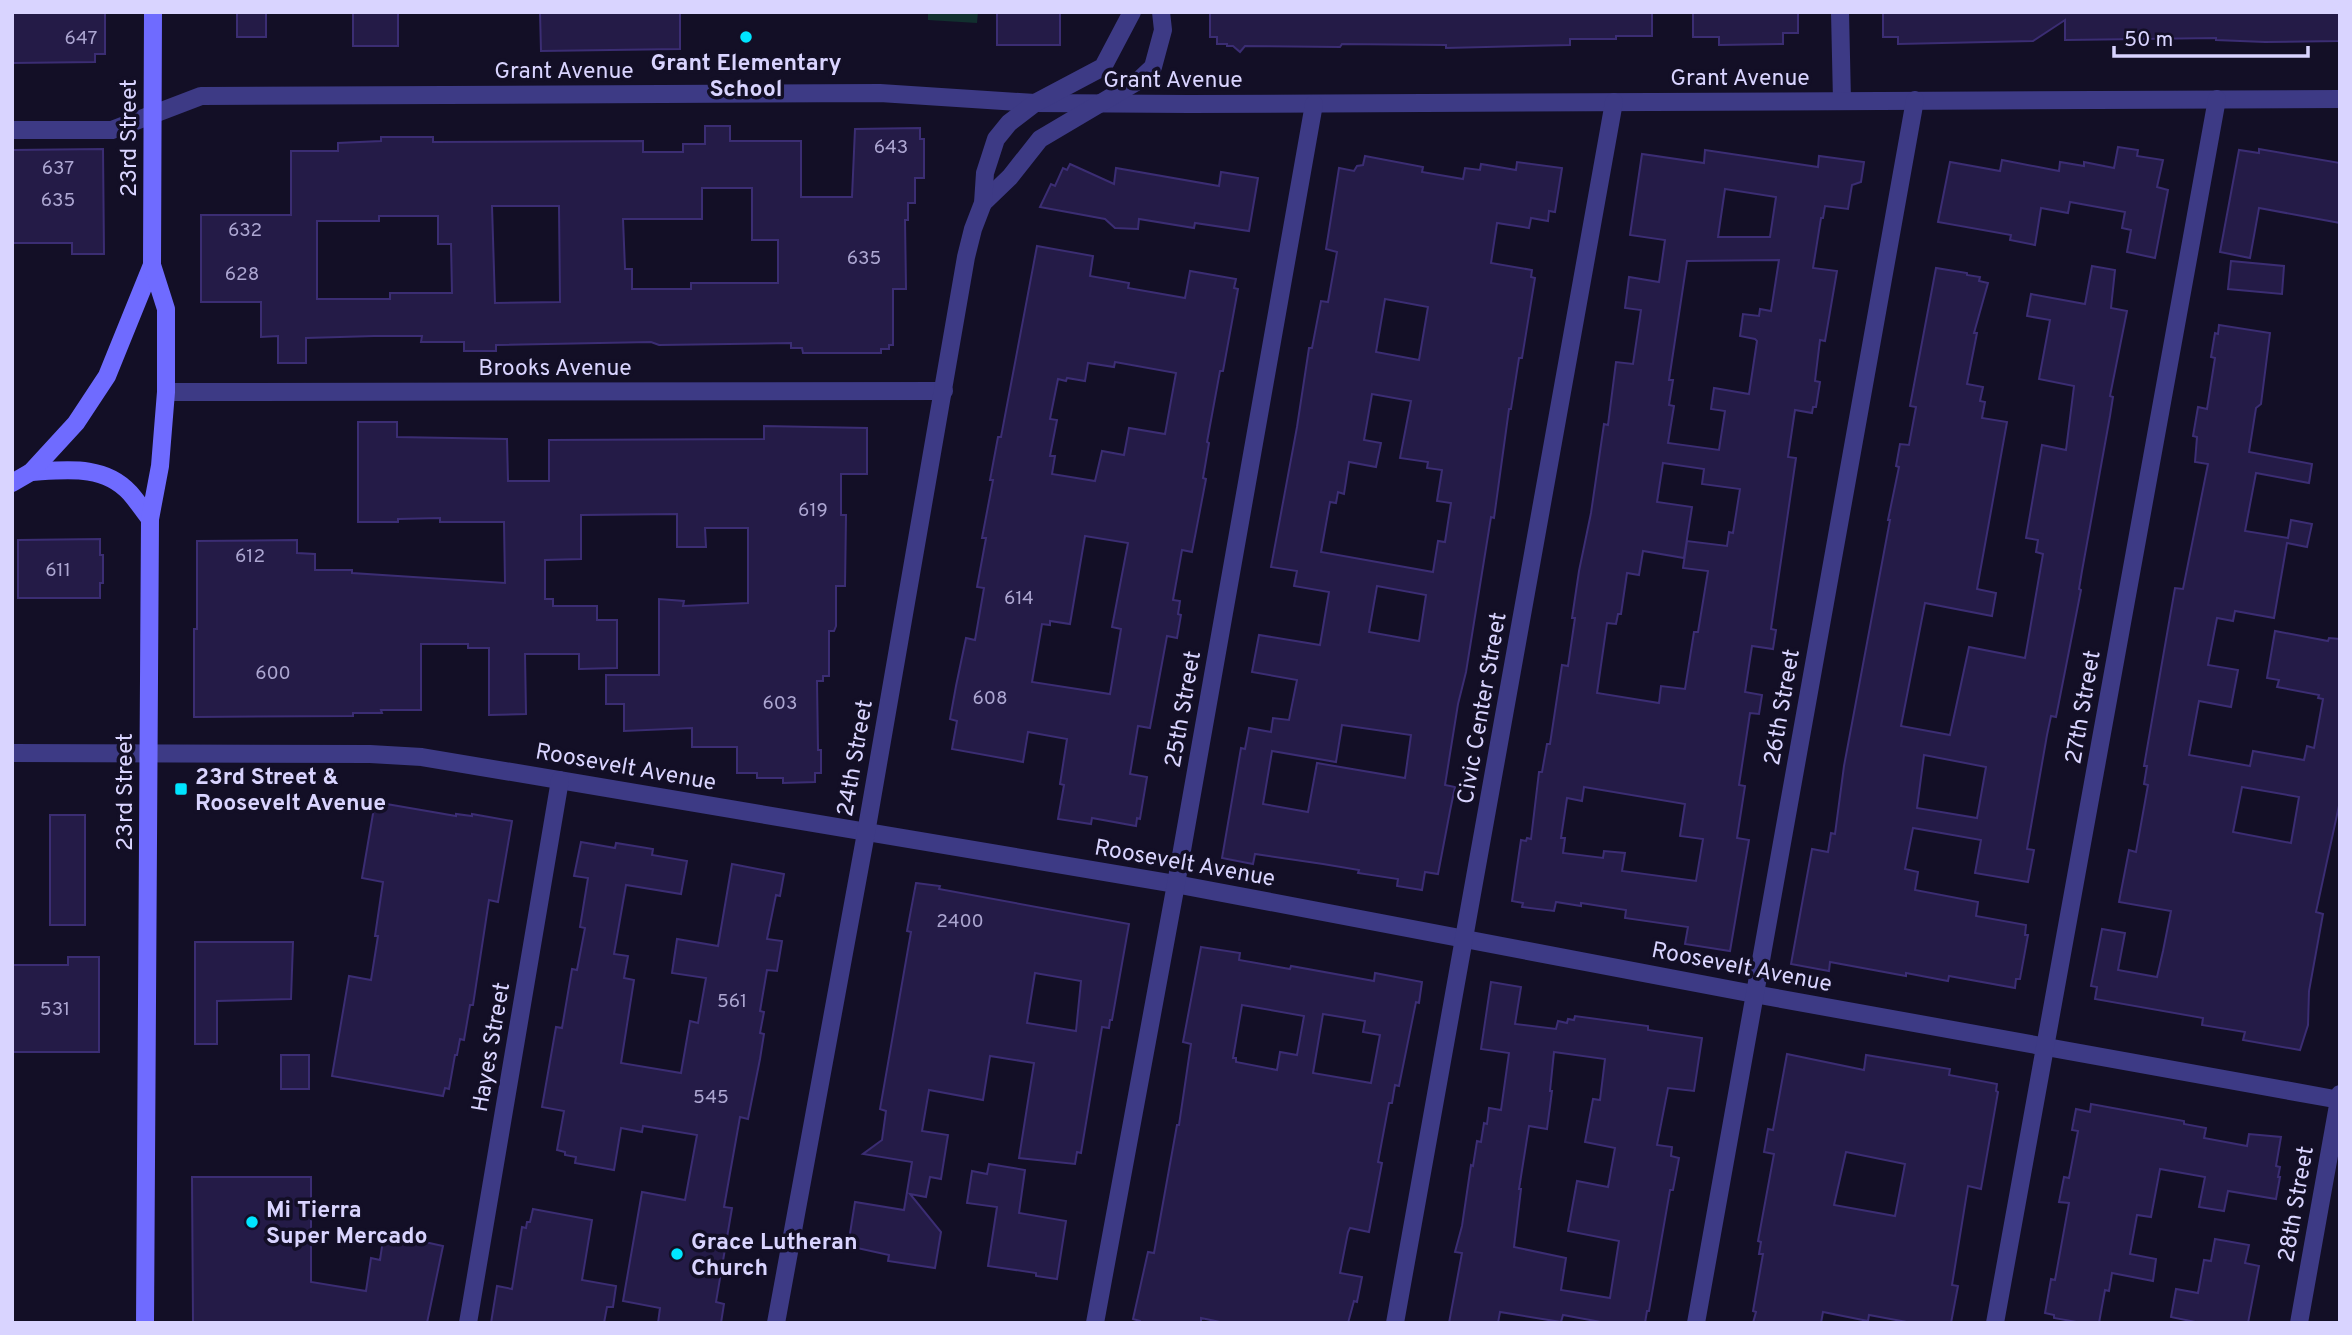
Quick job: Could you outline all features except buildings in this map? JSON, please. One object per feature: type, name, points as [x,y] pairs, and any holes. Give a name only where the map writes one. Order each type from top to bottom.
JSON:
[{"type":"main road","name":"23rd Street","points":[[145,1323],[150,519],[160,466],[166,392],[166,309],[152,265],[153,12]]},
{"type":"main road","name":"23rd Street","points":[[12,483],[31,472],[76,423],[107,376],[152,265]]},
{"type":"main road","points":[[31,472],[73,469],[99,472],[128,490],[150,519]]},
{"type":"street","points":[[1035,103],[1104,67],[1132,12]]},
{"type":"street","points":[[1102,104],[1138,81],[1153,67],[1163,30],[1161,12]]},
{"type":"street","points":[[1840,12],[1842,100]]},
{"type":"street","name":"Grant Avenue","points":[[12,131],[112,130],[201,96],[880,93],[1035,103],[1102,104],[2340,99]]},
{"type":"street","name":"27th Street","points":[[1995,1323],[2217,99]]},
{"type":"street","name":"26th Street","points":[[1696,1323],[1915,100]]},
{"type":"street","name":"Civic Center Street","points":[[1395,1323],[1614,102]]},
{"type":"street","name":"24th Street","points":[[776,1323],[866,833],[967,257],[973,229],[984,203],[985,173],[996,139],[1009,123],[1035,103]]},
{"type":"street","name":"24th Street","points":[[984,203],[1010,177],[1040,139],[1102,104]]},
{"type":"street","name":"25th Street","points":[[1095,1323],[1314,104]]},
{"type":"street","name":"Brooks Avenue","points":[[166,392],[944,391]]},
{"type":"street","name":"Roosevelt Avenue","points":[[12,752],[409,757],[561,780],[1176,884],[1754,994],[2339,1098]]},
{"type":"street","name":"Hayes Street","points":[[468,1323],[561,780]]},
{"type":"street","name":"28th Street","points":[[2299,1323],[2339,1098]]},
{"type":"green space","points":[[928,12],[978,12],[977,23],[928,20]]},
{"type":"place","name":"Grant Elementary School","points":[[746,37]]},
{"type":"place","name":"23rd Street & Roosevelt Avenue","points":[[181,789]]},
{"type":"place","name":"Mi Tierra Super Mercado","points":[[252,1222]]},
{"type":"place","name":"Grace Lutheran Church","points":[[677,1254]]}]
